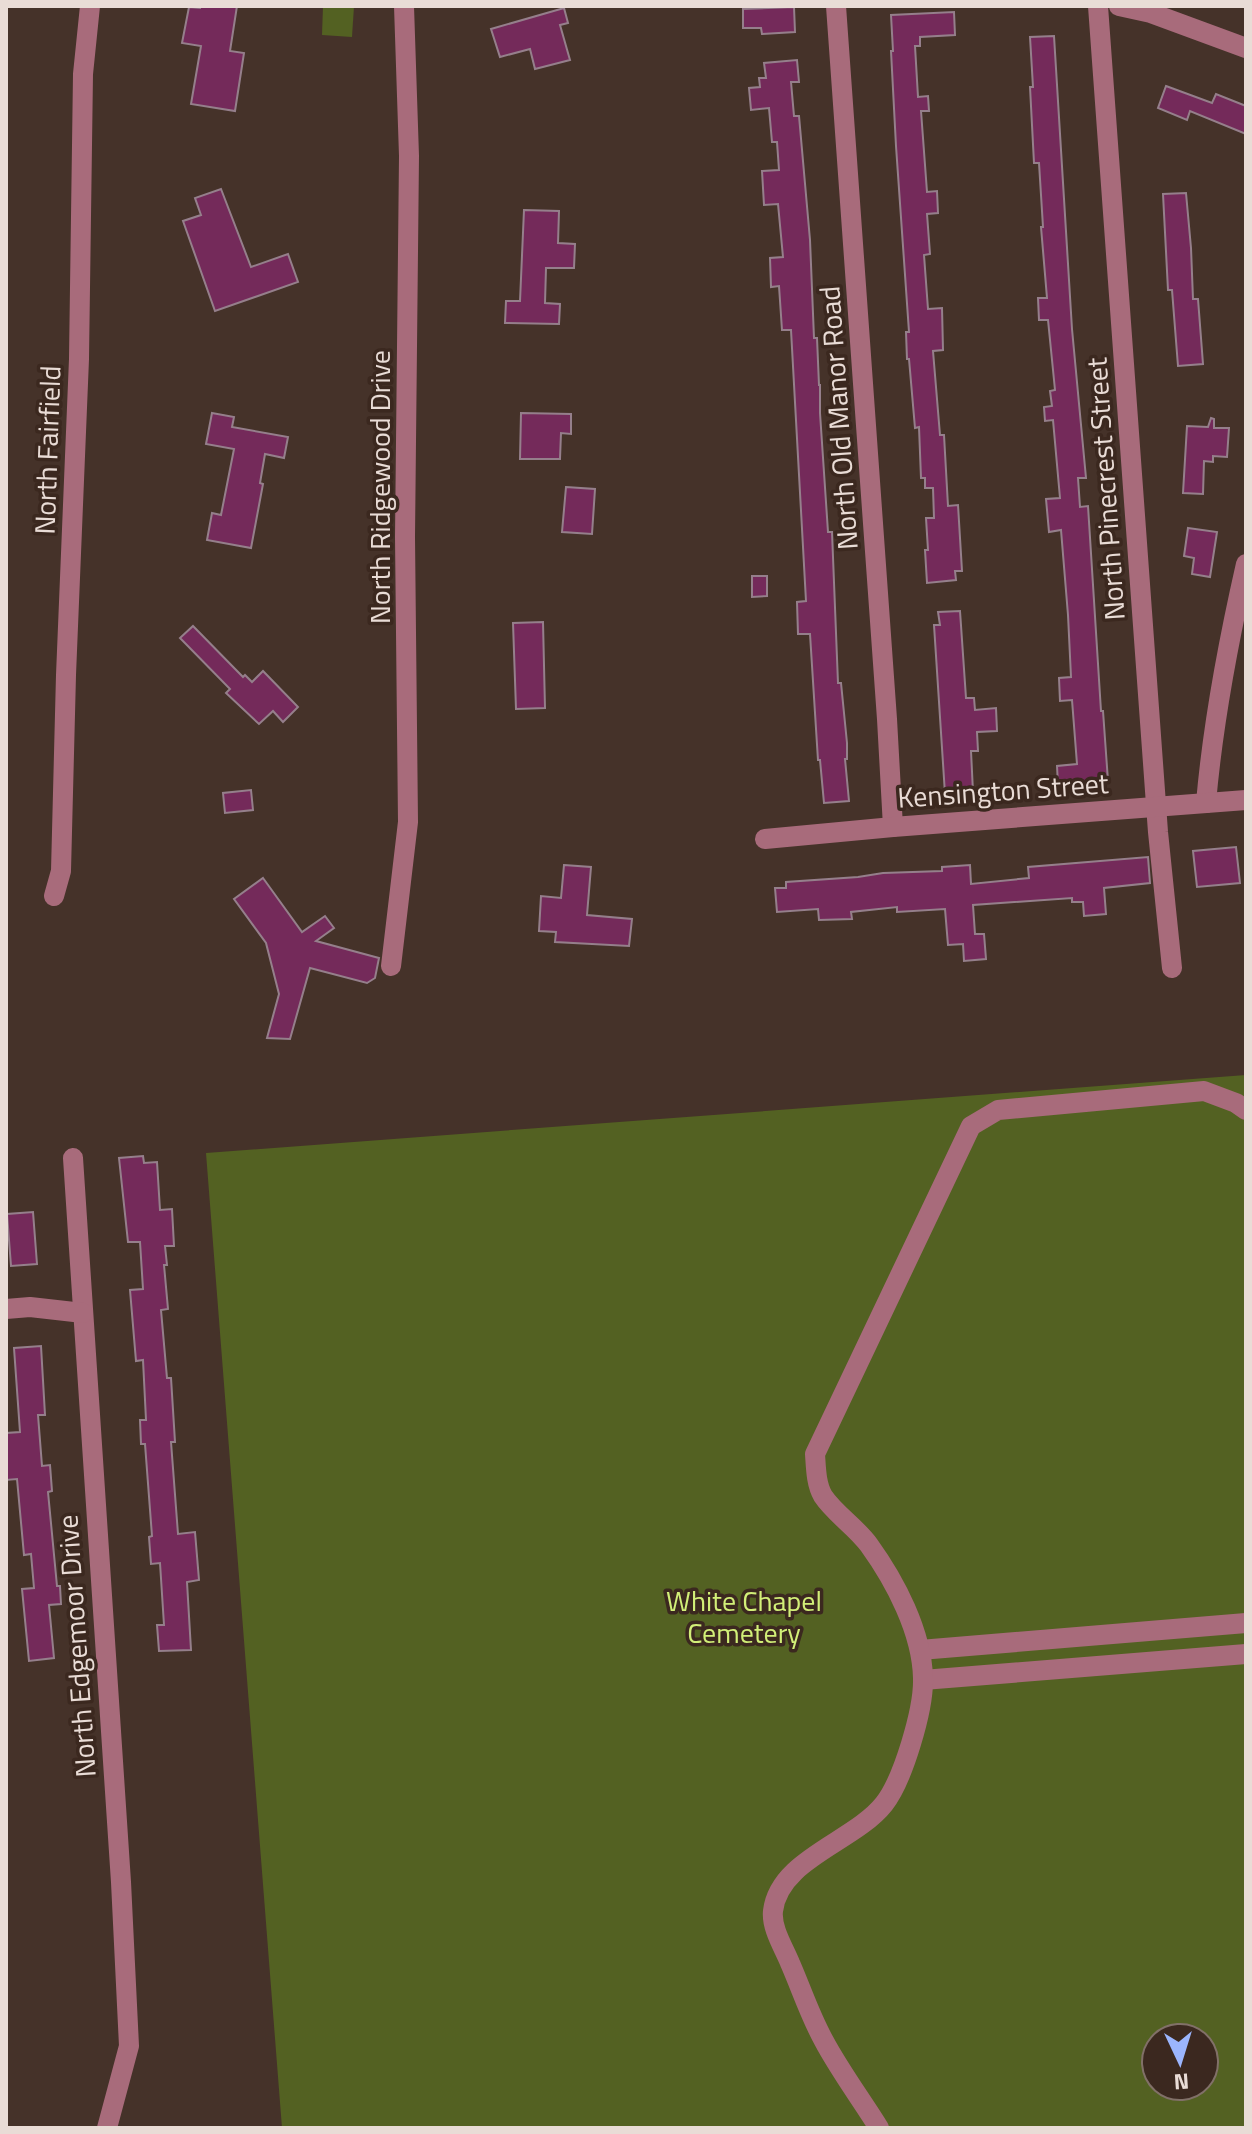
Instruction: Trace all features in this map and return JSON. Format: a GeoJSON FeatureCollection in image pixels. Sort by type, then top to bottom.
{"type":"FeatureCollection","features":[{"type":"Feature","properties":{"kind":"street","name":"North Fairfield"},"geometry":{"type":"LineString","coordinates":[[54,896],[61,871],[79,359],[83,74],[90,6]]}},
{"type":"Feature","properties":{"kind":"street","name":"North Ridgewood Drive"},"geometry":{"type":"LineString","coordinates":[[391,966],[408,822],[405,527],[409,156],[404,6]]}},
{"type":"Feature","properties":{"kind":"street","name":"North Old Manor Road"},"geometry":{"type":"LineString","coordinates":[[836,6],[893,827]]}},
{"type":"Feature","properties":{"kind":"street","name":"North Pinecrest Street"},"geometry":{"type":"LineString","coordinates":[[1098,6],[1156,806],[1172,968]]}},
{"type":"Feature","properties":{"kind":"street"},"geometry":{"type":"LineString","coordinates":[[1119,6],[1151,13],[1246,48]]}},
{"type":"Feature","properties":{"kind":"street"},"geometry":{"type":"LineString","coordinates":[[1206,803],[1225,659],[1246,564]]}},
{"type":"Feature","properties":{"kind":"street","name":"Kensington Street"},"geometry":{"type":"LineString","coordinates":[[765,839],[1246,800]]}},
{"type":"Feature","properties":{"kind":"street"},"geometry":{"type":"LineString","coordinates":[[879,2128],[823,2040],[772,1914],[777,1894],[789,1875],[855,1829],[883,1805],[902,1772],[916,1724],[923,1680],[920,1650],[900,1595],[868,1543],[822,1495],[815,1454],[971,1126],[998,1110],[1204,1091],[1246,1110]]}},
{"type":"Feature","properties":{"kind":"street","name":"North Edgemoor Drive"},"geometry":{"type":"LineString","coordinates":[[73,1158],[129,2046],[107,2128]]}},
{"type":"Feature","properties":{"kind":"street"},"geometry":{"type":"LineString","coordinates":[[6,1309],[30,1307],[83,1313]]}},
{"type":"Feature","properties":{"kind":"street"},"geometry":{"type":"LineString","coordinates":[[920,1650],[1246,1623]]}},
{"type":"Feature","properties":{"kind":"street"},"geometry":{"type":"LineString","coordinates":[[923,1680],[1246,1654]]}},
{"type":"Feature","properties":{"kind":"green space"},"geometry":{"type":"Polygon","coordinates":[[[323,6],[354,6],[352,37],[322,35],[323,6]]]}},
{"type":"Feature","properties":{"kind":"green space","name":"White Chapel Cemetery"},"geometry":{"type":"Polygon","coordinates":[[[1246,1075],[1246,2128],[282,2128],[206,1153],[1246,1075]]]}},
{"type":"Feature","properties":{"kind":"building"},"geometry":{"type":"Polygon","coordinates":[[[237,6],[230,51],[244,53],[235,111],[191,104],[201,46],[182,43],[189,7],[237,6]]]}},
{"type":"Feature","properties":{"kind":"building"},"geometry":{"type":"Polygon","coordinates":[[[794,7],[795,32],[762,34],[761,28],[743,28],[743,9],[794,7]]]}},
{"type":"Feature","properties":{"kind":"building"},"geometry":{"type":"Polygon","coordinates":[[[564,8],[568,23],[560,25],[570,60],[535,69],[530,49],[500,57],[491,29],[564,8]]]}},
{"type":"Feature","properties":{"kind":"building"},"geometry":{"type":"Polygon","coordinates":[[[954,12],[955,35],[920,37],[920,46],[915,46],[918,97],[928,96],[929,111],[921,111],[927,192],[937,191],[938,213],[927,214],[930,254],[924,255],[928,309],[942,308],[943,350],[933,351],[940,435],[944,435],[948,506],[958,505],[962,571],[955,571],[956,580],[927,583],[926,518],[934,518],[933,488],[925,488],[925,478],[921,478],[919,427],[915,428],[907,359],[906,332],[909,332],[896,146],[891,15],[954,12]]]}},
{"type":"Feature","properties":{"kind":"building"},"geometry":{"type":"Polygon","coordinates":[[[1054,36],[1072,329],[1086,478],[1078,478],[1080,507],[1088,506],[1108,781],[1058,785],[1057,766],[1077,764],[1072,700],[1060,701],[1059,678],[1071,677],[1068,615],[1061,530],[1049,532],[1046,499],[1060,498],[1053,420],[1045,421],[1044,407],[1052,406],[1050,391],[1055,390],[1048,320],[1039,320],[1038,298],[1047,298],[1039,163],[1034,163],[1030,87],[1033,87],[1030,37],[1054,36]]]}},
{"type":"Feature","properties":{"kind":"building"},"geometry":{"type":"Polygon","coordinates":[[[797,60],[799,82],[791,82],[794,116],[799,116],[810,240],[828,532],[832,532],[838,683],[841,683],[847,743],[845,759],[849,801],[824,803],[818,760],[810,634],[798,634],[797,602],[806,601],[791,330],[782,330],[779,286],[771,287],[770,258],[783,257],[778,204],[764,205],[762,171],[779,170],[777,142],[772,142],[769,108],[751,110],[749,88],[760,87],[759,78],[766,78],[764,63],[797,60]]]}},
{"type":"Feature","properties":{"kind":"building"},"geometry":{"type":"Polygon","coordinates":[[[1166,86],[1212,103],[1216,94],[1246,106],[1246,134],[1190,111],[1187,120],[1158,108],[1166,86]]]}},
{"type":"Feature","properties":{"kind":"building"},"geometry":{"type":"Polygon","coordinates":[[[221,189],[251,267],[288,254],[298,282],[215,311],[183,221],[201,215],[195,198],[221,189]]]}},
{"type":"Feature","properties":{"kind":"building"},"geometry":{"type":"Polygon","coordinates":[[[1186,193],[1193,299],[1198,299],[1203,364],[1178,366],[1172,290],[1168,290],[1163,194],[1186,193]]]}},
{"type":"Feature","properties":{"kind":"building"},"geometry":{"type":"Polygon","coordinates":[[[524,210],[559,211],[558,243],[575,244],[574,268],[546,268],[545,303],[560,304],[559,324],[505,323],[506,301],[520,301],[524,210]]]}},
{"type":"Feature","properties":{"kind":"building"},"geometry":{"type":"Polygon","coordinates":[[[212,413],[234,417],[232,427],[288,437],[284,458],[265,454],[260,483],[263,484],[251,548],[207,540],[212,513],[221,515],[234,449],[206,444],[212,413]]]}},
{"type":"Feature","properties":{"kind":"building"},"geometry":{"type":"Polygon","coordinates":[[[521,413],[571,414],[571,434],[561,433],[560,459],[520,459],[521,413]]]}},
{"type":"Feature","properties":{"kind":"building"},"geometry":{"type":"Polygon","coordinates":[[[1211,418],[1214,419],[1214,428],[1229,428],[1227,457],[1213,456],[1213,462],[1204,461],[1203,494],[1183,493],[1187,426],[1208,427],[1211,418]]]}},
{"type":"Feature","properties":{"kind":"building"},"geometry":{"type":"Polygon","coordinates":[[[566,487],[595,489],[592,534],[562,532],[566,487]]]}},
{"type":"Feature","properties":{"kind":"building"},"geometry":{"type":"Polygon","coordinates":[[[1188,528],[1217,532],[1210,577],[1192,574],[1194,558],[1184,556],[1188,528]]]}},
{"type":"Feature","properties":{"kind":"building"},"geometry":{"type":"Polygon","coordinates":[[[752,576],[767,576],[767,596],[752,597],[752,576]]]}},
{"type":"Feature","properties":{"kind":"building"},"geometry":{"type":"Polygon","coordinates":[[[960,611],[966,698],[974,698],[975,710],[996,708],[997,731],[977,732],[978,751],[971,751],[973,792],[945,794],[934,625],[940,625],[938,612],[960,611]]]}},
{"type":"Feature","properties":{"kind":"building"},"geometry":{"type":"Polygon","coordinates":[[[543,622],[545,708],[516,709],[513,623],[543,622]]]}},
{"type":"Feature","properties":{"kind":"building"},"geometry":{"type":"Polygon","coordinates":[[[193,626],[243,677],[245,675],[252,682],[263,671],[298,707],[283,722],[273,711],[259,724],[226,693],[230,689],[180,638],[193,626]]]}},
{"type":"Feature","properties":{"kind":"building"},"geometry":{"type":"Polygon","coordinates":[[[251,790],[253,810],[225,813],[223,793],[251,790]]]}},
{"type":"Feature","properties":{"kind":"building"},"geometry":{"type":"Polygon","coordinates":[[[1236,847],[1240,883],[1197,887],[1193,851],[1236,847]]]}},
{"type":"Feature","properties":{"kind":"building"},"geometry":{"type":"Polygon","coordinates":[[[1148,857],[1150,883],[1104,888],[1106,914],[1084,916],[1083,902],[1072,902],[1072,898],[973,905],[975,934],[984,934],[986,959],[964,961],[963,944],[948,945],[945,909],[897,912],[897,907],[851,912],[852,919],[819,920],[818,909],[777,912],[775,888],[786,888],[786,882],[942,871],[942,867],[970,865],[971,884],[1029,878],[1028,867],[1148,857]]]}},
{"type":"Feature","properties":{"kind":"building"},"geometry":{"type":"Polygon","coordinates":[[[564,865],[591,867],[587,915],[632,919],[629,946],[555,942],[556,932],[539,931],[541,896],[561,898],[564,865]]]}},
{"type":"Feature","properties":{"kind":"building"},"geometry":{"type":"Polygon","coordinates":[[[263,878],[302,932],[325,916],[334,928],[316,941],[379,958],[375,978],[367,983],[310,968],[290,1039],[267,1038],[279,994],[266,943],[234,899],[263,878]]]}},
{"type":"Feature","properties":{"kind":"building"},"geometry":{"type":"Polygon","coordinates":[[[143,1156],[144,1163],[157,1162],[160,1210],[172,1209],[174,1246],[165,1246],[167,1265],[164,1265],[168,1309],[161,1310],[167,1378],[171,1378],[175,1442],[171,1442],[178,1534],[195,1532],[199,1580],[187,1582],[191,1650],[159,1651],[157,1625],[164,1625],[160,1563],[151,1564],[145,1444],[141,1444],[140,1420],[146,1420],[143,1360],[136,1361],[130,1290],[143,1289],[140,1242],[128,1242],[119,1158],[143,1156]]]}},
{"type":"Feature","properties":{"kind":"building"},"geometry":{"type":"Polygon","coordinates":[[[33,1212],[37,1264],[11,1266],[7,1214],[33,1212]]]}},
{"type":"Feature","properties":{"kind":"building"},"geometry":{"type":"Polygon","coordinates":[[[41,1346],[45,1415],[38,1415],[42,1466],[50,1465],[52,1491],[48,1492],[61,1604],[49,1605],[54,1658],[29,1661],[22,1589],[34,1588],[31,1554],[24,1555],[17,1479],[6,1480],[6,1433],[20,1432],[14,1348],[41,1346]]]}}]}
